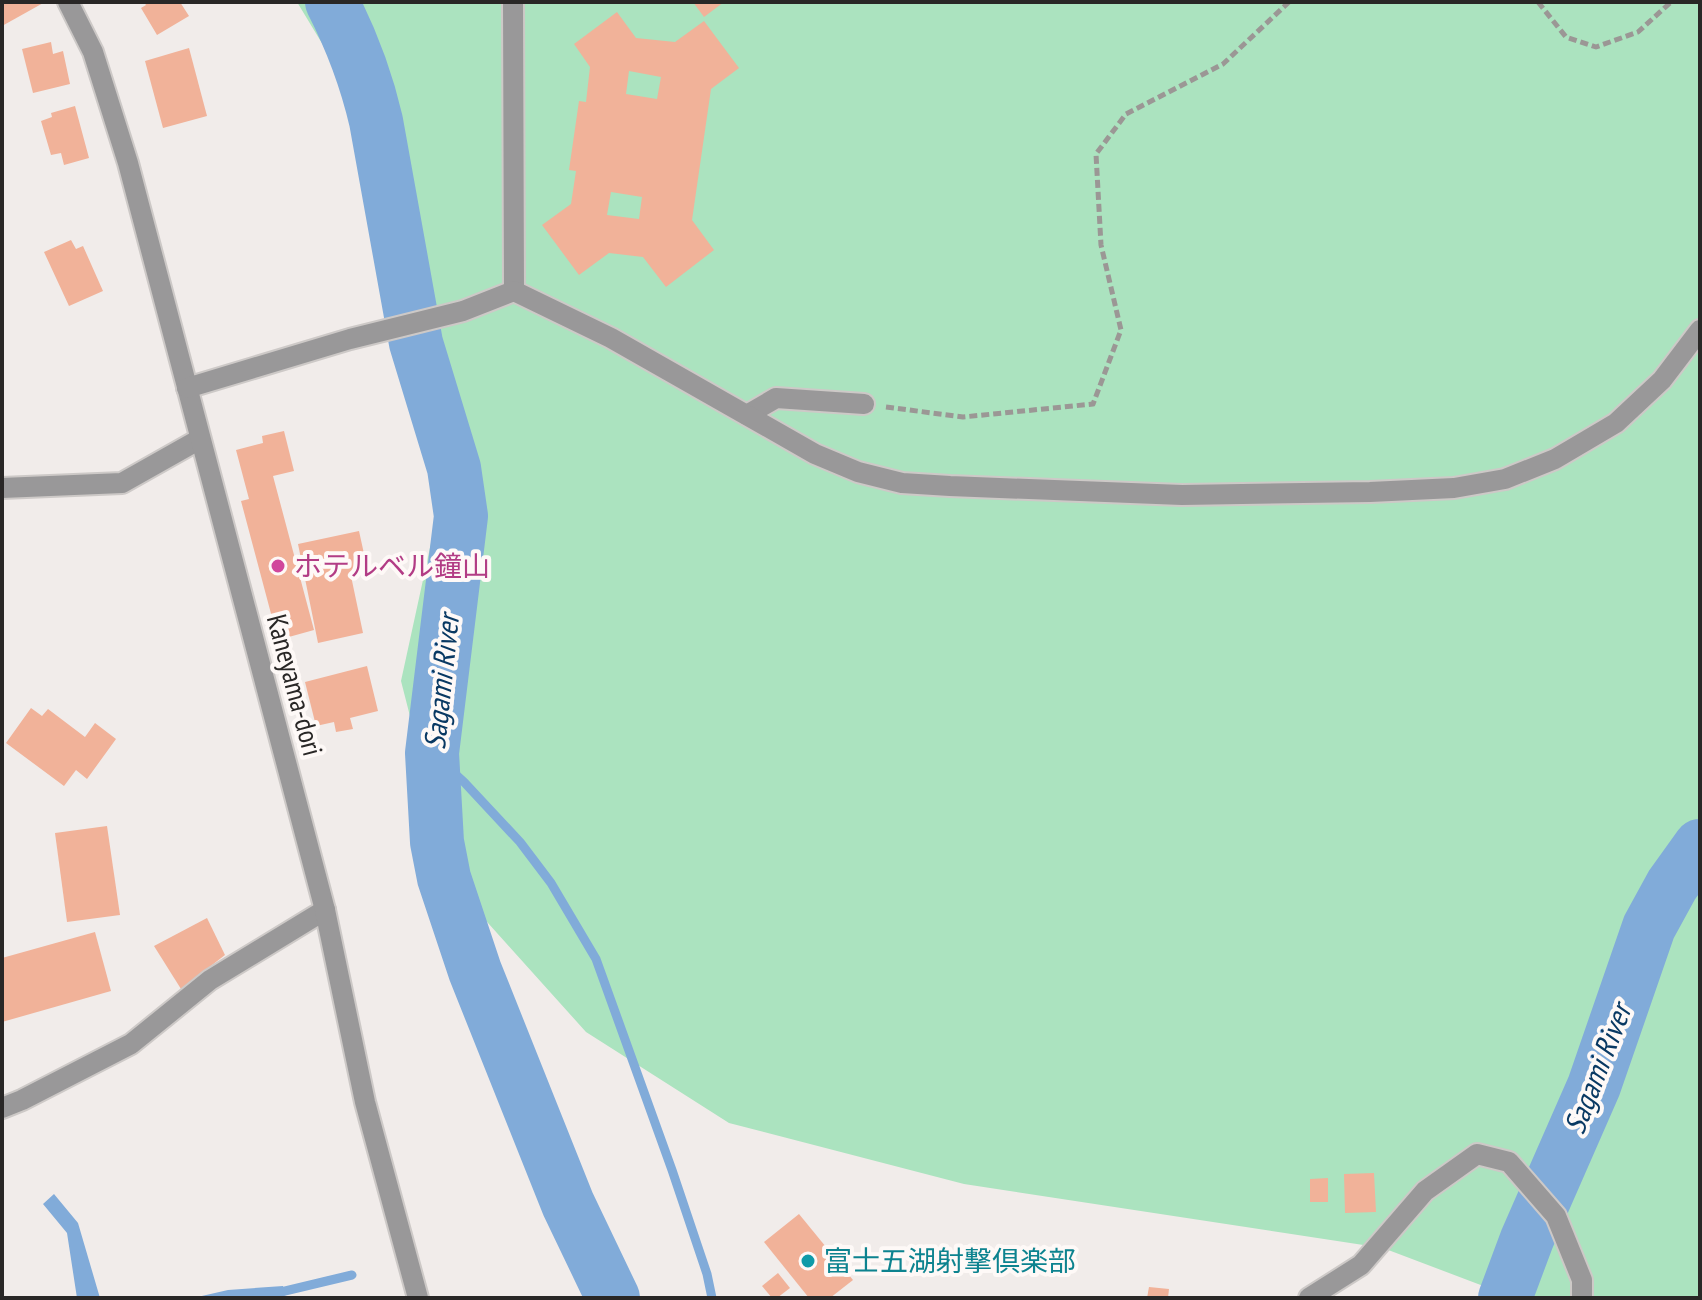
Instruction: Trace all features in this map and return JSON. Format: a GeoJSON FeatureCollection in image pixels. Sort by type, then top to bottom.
{"type":"FeatureCollection","features":[{"type":"Feature","properties":{"kind":"street","name":"Kaneyama-dori"},"geometry":{"type":"LineString","coordinates":[[68,2],[93,52],[128,163],[325,910],[365,1102],[418,1298]]}},
{"type":"Feature","properties":{"kind":"street"},"geometry":{"type":"LineString","coordinates":[[513,2],[514,291]]}},
{"type":"Feature","properties":{"kind":"street"},"geometry":{"type":"LineString","coordinates":[[187,388],[350,339],[463,311],[514,291],[611,338],[829,460],[858,472],[902,483],[1182,495],[1370,492],[1454,488],[1505,479],[1555,459],[1616,423],[1662,380],[1700,330]]}},
{"type":"Feature","properties":{"kind":"street"},"geometry":{"type":"LineString","coordinates":[[747,415],[776,398],[864,404]]}},
{"type":"Feature","properties":{"kind":"street"},"geometry":{"type":"LineString","coordinates":[[2,488],[122,483],[200,439]]}},
{"type":"Feature","properties":{"kind":"street"},"geometry":{"type":"LineString","coordinates":[[2,1108],[131,1044],[210,980],[325,910]]}},
{"type":"Feature","properties":{"kind":"street"},"geometry":{"type":"LineString","coordinates":[[1309,1298],[1361,1265],[1425,1191],[1477,1154],[1509,1162],[1556,1216],[1582,1280],[1582,1298]]}},
{"type":"Feature","properties":{"kind":"path"},"geometry":{"type":"LineString","coordinates":[[864,404],[963,417],[1093,404],[1121,330],[1101,245],[1096,154],[1126,114],[1223,64],[1289,2]]}},
{"type":"Feature","properties":{"kind":"path"},"geometry":{"type":"LineString","coordinates":[[1538,2],[1566,37],[1596,47],[1638,32],[1671,2]]}},
{"type":"Feature","properties":{"kind":"green space"},"geometry":{"type":"Polygon","coordinates":[[[297,2],[1700,2],[1700,1298],[1515,1298],[1383,1248],[964,1184],[729,1123],[586,1032],[453,884],[401,681],[453,442],[389,154],[297,2]]]}},
{"type":"Feature","properties":{"kind":"water"},"geometry":{"type":"Polygon","coordinates":[[[54,1194],[78,1223],[100,1298],[77,1298],[67,1233],[43,1204],[54,1194]]]}},
{"type":"Feature","properties":{"kind":"water"},"geometry":{"type":"Polygon","coordinates":[[[283,1286],[286,1295],[278,1298],[193,1298],[228,1290],[283,1286]]]}},
{"type":"Feature","properties":{"kind":"building"},"geometry":{"type":"Polygon","coordinates":[[[2,2],[45,2],[2,26],[2,2]]]}},
{"type":"Feature","properties":{"kind":"building"},"geometry":{"type":"Polygon","coordinates":[[[144,2],[180,2],[189,16],[157,35],[141,8],[146,5],[144,2]]]}},
{"type":"Feature","properties":{"kind":"building"},"geometry":{"type":"Polygon","coordinates":[[[693,2],[724,2],[704,17],[693,2]]]}},
{"type":"Feature","properties":{"kind":"building"},"geometry":{"type":"Polygon","coordinates":[[[617,12],[636,38],[675,42],[704,21],[739,68],[711,89],[692,220],[714,250],[666,287],[643,257],[609,253],[579,275],[542,225],[571,204],[576,171],[569,170],[579,101],[586,102],[590,67],[574,44],[617,12]],[[629,71],[626,94],[657,99],[661,77],[629,71]],[[611,192],[607,215],[639,219],[642,197],[611,192]]]}},
{"type":"Feature","properties":{"kind":"building"},"geometry":{"type":"Polygon","coordinates":[[[51,42],[53,54],[63,51],[70,84],[33,93],[22,49],[51,42]]]}},
{"type":"Feature","properties":{"kind":"building"},"geometry":{"type":"Polygon","coordinates":[[[189,48],[207,116],[163,128],[145,61],[189,48]]]}},
{"type":"Feature","properties":{"kind":"building"},"geometry":{"type":"Polygon","coordinates":[[[75,106],[89,158],[64,165],[61,153],[51,155],[41,121],[52,117],[51,113],[75,106]]]}},
{"type":"Feature","properties":{"kind":"building"},"geometry":{"type":"Polygon","coordinates":[[[71,240],[76,249],[83,246],[103,291],[69,306],[44,252],[71,240]]]}},
{"type":"Feature","properties":{"kind":"building","name":"ホテルベル鐘山"},"geometry":{"type":"Polygon","coordinates":[[[284,431],[294,471],[273,476],[314,630],[278,640],[241,501],[249,499],[236,450],[263,443],[262,436],[284,431]]]}},
{"type":"Feature","properties":{"kind":"building"},"geometry":{"type":"Polygon","coordinates":[[[359,531],[368,572],[351,576],[363,633],[318,643],[298,544],[359,531]]]}},
{"type":"Feature","properties":{"kind":"building"},"geometry":{"type":"Polygon","coordinates":[[[367,666],[378,711],[350,718],[353,729],[336,732],[334,722],[316,726],[305,682],[367,666]]]}},
{"type":"Feature","properties":{"kind":"building"},"geometry":{"type":"Polygon","coordinates":[[[31,708],[42,716],[48,709],[85,737],[95,723],[116,739],[87,779],[76,770],[64,786],[6,743],[31,708]]]}},
{"type":"Feature","properties":{"kind":"building"},"geometry":{"type":"Polygon","coordinates":[[[107,826],[120,915],[67,922],[55,833],[107,826]]]}},
{"type":"Feature","properties":{"kind":"building"},"geometry":{"type":"Polygon","coordinates":[[[207,918],[225,955],[181,989],[154,946],[207,918]]]}},
{"type":"Feature","properties":{"kind":"building"},"geometry":{"type":"Polygon","coordinates":[[[95,932],[111,991],[2,1022],[2,958],[95,932]]]}},
{"type":"Feature","properties":{"kind":"building"},"geometry":{"type":"Polygon","coordinates":[[[1374,1173],[1376,1212],[1345,1213],[1344,1174],[1374,1173]]]}},
{"type":"Feature","properties":{"kind":"building"},"geometry":{"type":"Polygon","coordinates":[[[1328,1178],[1328,1202],[1310,1202],[1310,1179],[1328,1178]]]}},
{"type":"Feature","properties":{"kind":"building","name":"富士五湖射撃倶楽部"},"geometry":{"type":"Polygon","coordinates":[[[799,1214],[853,1280],[830,1298],[809,1298],[764,1242],[799,1214]]]}},
{"type":"Feature","properties":{"kind":"building"},"geometry":{"type":"Polygon","coordinates":[[[778,1273],[790,1288],[777,1298],[772,1298],[762,1286],[778,1273]]]}},
{"type":"Feature","properties":{"kind":"building"},"geometry":{"type":"Polygon","coordinates":[[[1149,1287],[1169,1289],[1168,1298],[1147,1298],[1149,1287]]]}},
{"type":"Feature","properties":{"kind":"waterway","name":"Sagami River"},"geometry":{"type":"LineString","coordinates":[[332,2],[358,60],[372,105],[416,343],[454,468],[461,516],[432,753],[437,842],[444,878],[475,971],[568,1204],[613,1298]]}},
{"type":"Feature","properties":{"kind":"waterway"},"geometry":{"type":"LineString","coordinates":[[432,753],[520,842],[551,883],[596,959],[672,1170],[712,1298]]}},
{"type":"Feature","properties":{"kind":"waterway","name":"Sagami River"},"geometry":{"type":"LineString","coordinates":[[1505,1298],[1527,1239],[1594,1086],[1649,927],[1672,885],[1700,846]]}},
{"type":"Feature","properties":{"kind":"waterway"},"geometry":{"type":"LineString","coordinates":[[256,1298],[352,1275]]}},
{"type":"Feature","properties":{"kind":"place","name":"ホテルベル鐘山"},"geometry":{"type":"Point","coordinates":[278,566]}},
{"type":"Feature","properties":{"kind":"place","name":"富士五湖射撃倶楽部"},"geometry":{"type":"Point","coordinates":[808,1261]}}]}
